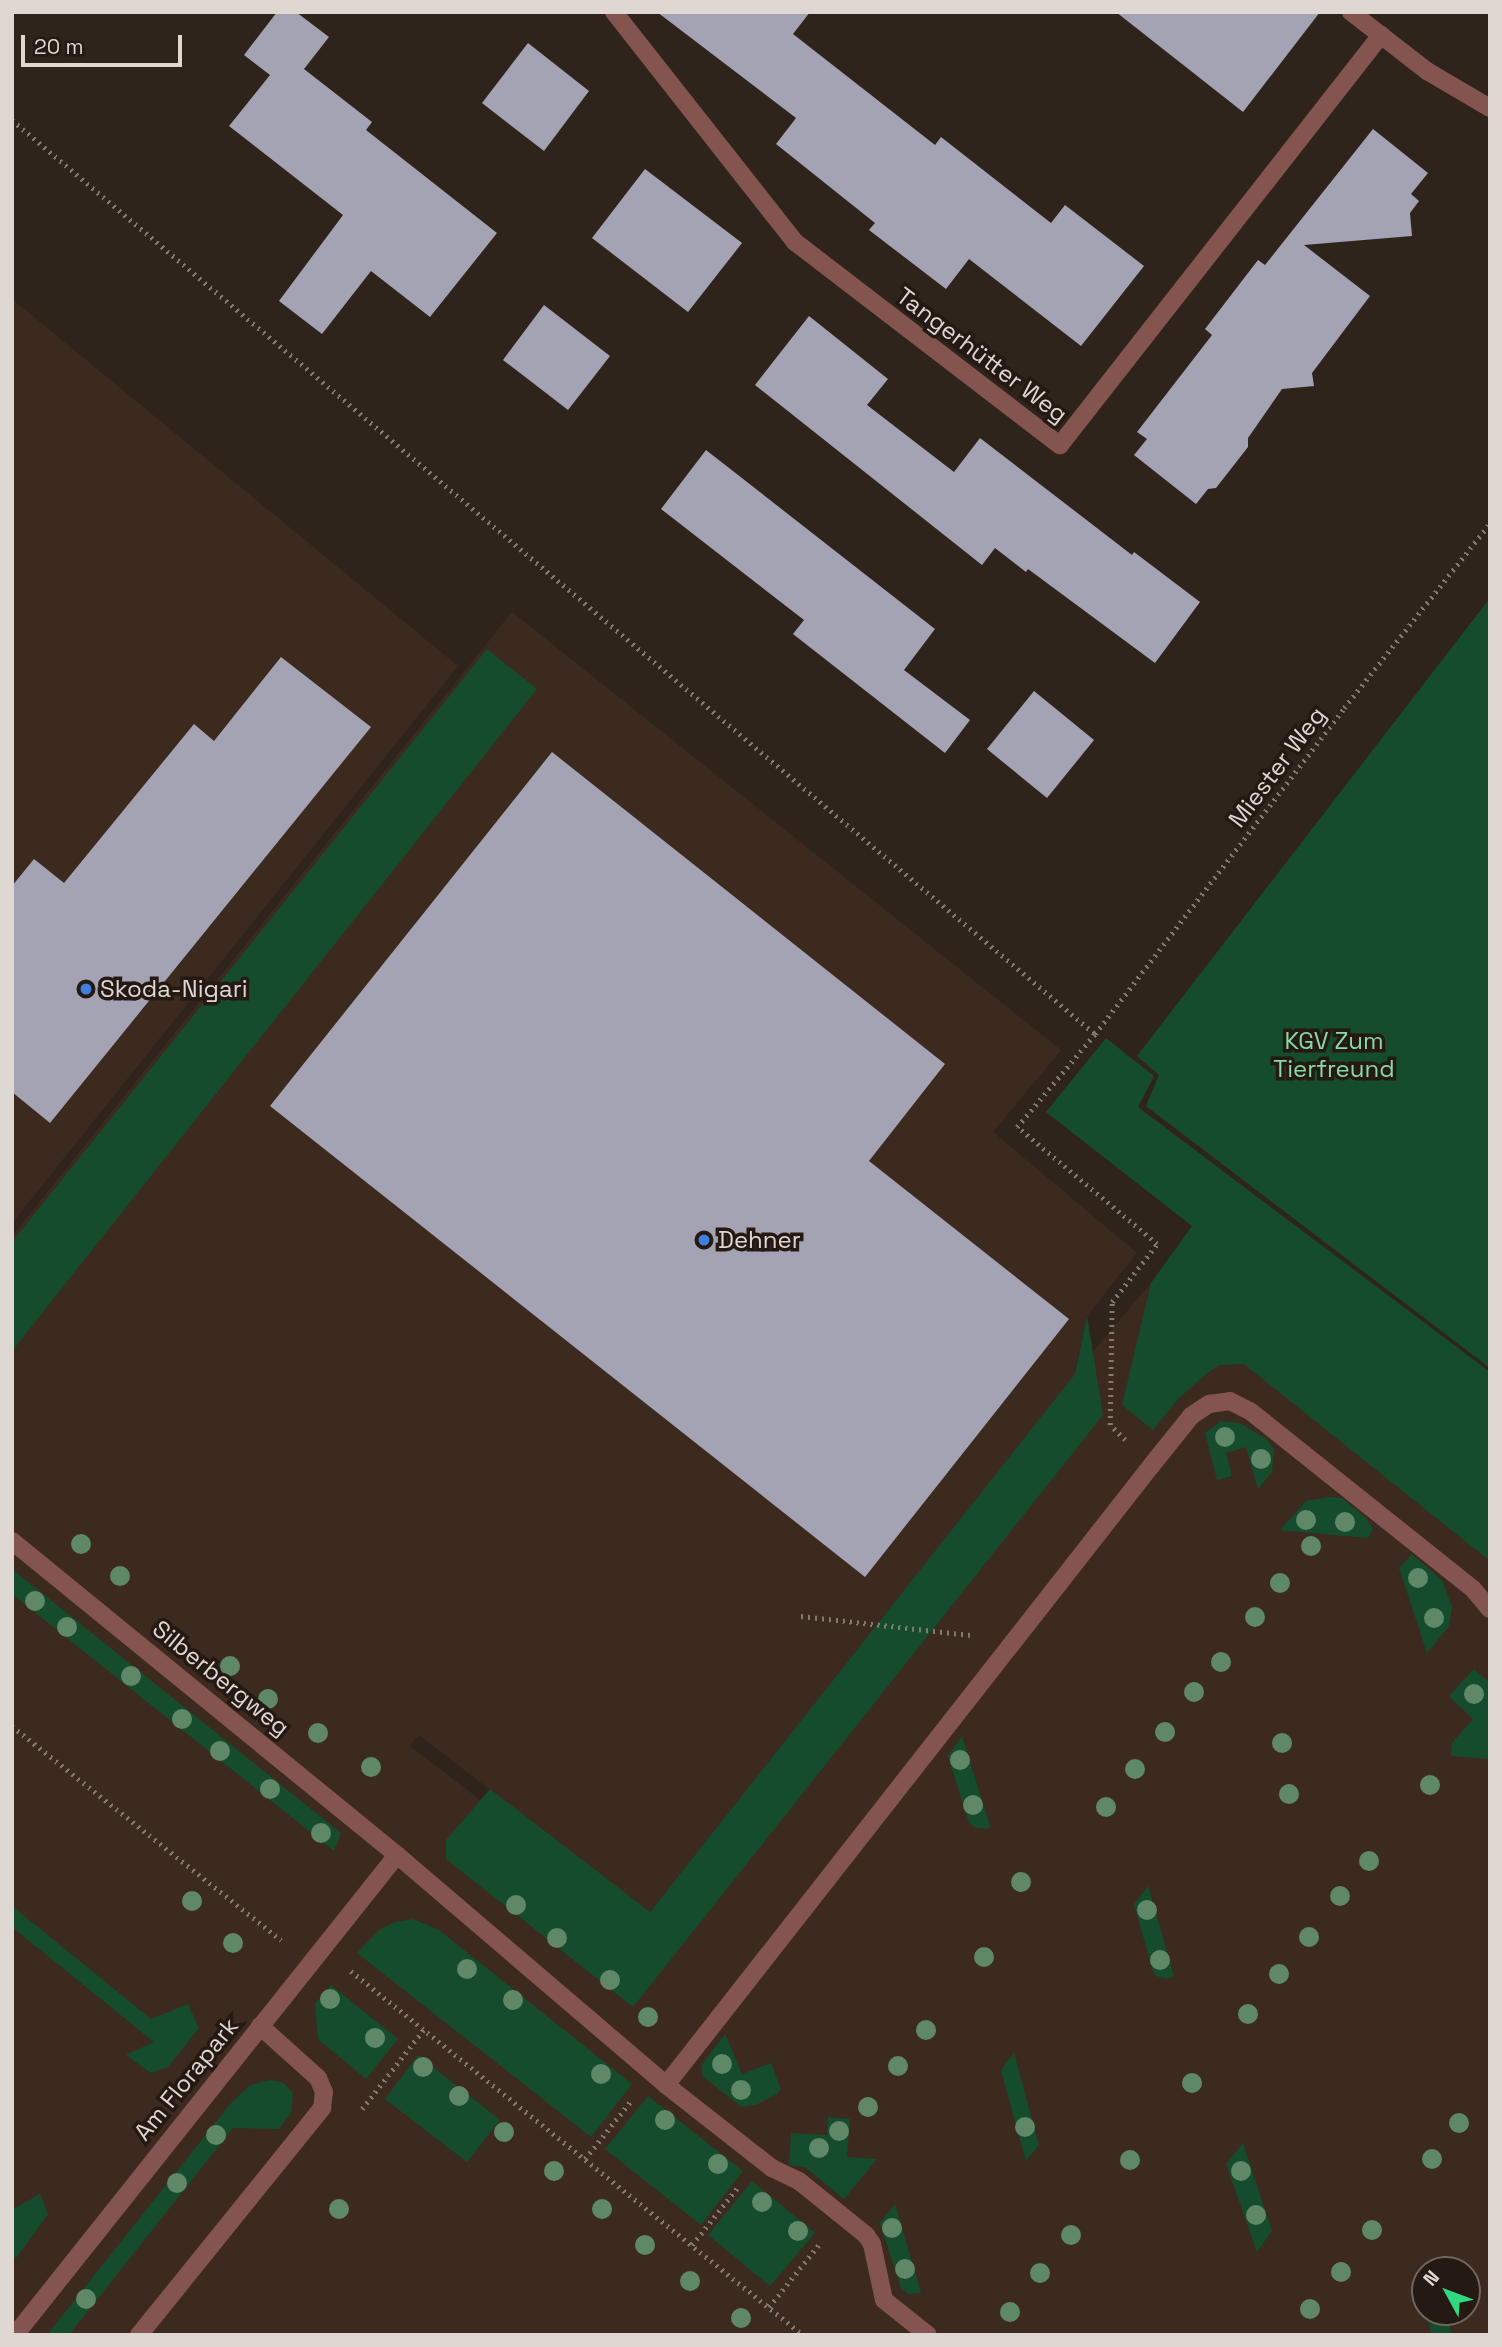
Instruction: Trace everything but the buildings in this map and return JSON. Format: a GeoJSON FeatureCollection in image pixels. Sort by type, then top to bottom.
{"type":"FeatureCollection","features":[{"type":"Feature","properties":{"kind":"street","name":"Tangerhütter Weg"},"geometry":{"type":"LineString","coordinates":[[614,12],[795,242],[1060,445],[1381,36]]}},
{"type":"Feature","properties":{"kind":"street"},"geometry":{"type":"LineString","coordinates":[[1351,12],[1446,83],[1490,107]]}},
{"type":"Feature","properties":{"kind":"street"},"geometry":{"type":"LineString","coordinates":[[666,2085],[1151,1466],[1191,1416],[1209,1404],[1223,1401],[1250,1411],[1473,1589],[1490,1609]]}},
{"type":"Feature","properties":{"kind":"street","name":"Silberbergweg"},"geometry":{"type":"LineString","coordinates":[[12,1541],[397,1854],[666,2085],[761,2160],[799,2180],[856,2227],[871,2241],[884,2300],[928,2335]]}},
{"type":"Feature","properties":{"kind":"street","name":"Am Florapark"},"geometry":{"type":"LineString","coordinates":[[15,2335],[397,1854]]}},
{"type":"Feature","properties":{"kind":"street"},"geometry":{"type":"LineString","coordinates":[[139,2335],[322,2108],[324,2092],[318,2078],[260,2026]]}},
{"type":"Feature","properties":{"kind":"path"},"geometry":{"type":"LineString","coordinates":[[12,120],[1095,1034]]}},
{"type":"Feature","properties":{"kind":"path","name":"Miester Weg"},"geometry":{"type":"LineString","coordinates":[[1151,1466],[1110,1425],[1112,1302],[1157,1244],[1017,1127],[1095,1034],[1344,708],[1490,523]]}},
{"type":"Feature","properties":{"kind":"path"},"geometry":{"type":"LineString","coordinates":[[801,1616],[1017,1640]]}},
{"type":"Feature","properties":{"kind":"path"},"geometry":{"type":"LineString","coordinates":[[12,1726],[279,1940],[289,1941]]}},
{"type":"Feature","properties":{"kind":"path"},"geometry":{"type":"LineString","coordinates":[[344,1965],[803,2335]]}},
{"type":"Feature","properties":{"kind":"path"},"geometry":{"type":"LineString","coordinates":[[585,2159],[641,2089],[666,2085]]}},
{"type":"Feature","properties":{"kind":"path"},"geometry":{"type":"LineString","coordinates":[[692,2245],[761,2160]]}},
{"type":"Feature","properties":{"kind":"path"},"geometry":{"type":"LineString","coordinates":[[769,2307],[831,2229],[856,2227]]}},
{"type":"Feature","properties":{"kind":"shaded area"},"geometry":{"type":"Polygon","coordinates":[[[12,299],[458,666],[12,1223],[12,299]]]}},
{"type":"Feature","properties":{"kind":"shaded area"},"geometry":{"type":"Polygon","coordinates":[[[512,612],[1061,1050],[993,1132],[1137,1253],[1087,1316],[1075,1373],[1236,1182],[1490,1373],[1490,2335],[12,2335],[12,1236],[512,612]],[[994,1478],[649,1913],[419,1735],[410,1746],[645,1927],[994,1478]]]}},
{"type":"Feature","properties":{"kind":"green space","name":"KGV Zum Tierfreund"},"geometry":{"type":"Polygon","coordinates":[[[1490,598],[1490,1368],[1146,1106],[1159,1075],[1137,1056],[1490,598]]]}},
{"type":"Feature","properties":{"kind":"green space"},"geometry":{"type":"Polygon","coordinates":[[[487,649],[537,689],[12,1351],[12,1242],[487,649]]]}},
{"type":"Feature","properties":{"kind":"green space"},"geometry":{"type":"Polygon","coordinates":[[[1106,1038],[1154,1076],[1138,1107],[1490,1372],[1490,1561],[1244,1364],[1219,1365],[1206,1374],[1178,1399],[1153,1430],[1122,1405],[1151,1283],[1192,1226],[1046,1112],[1106,1038]]]}},
{"type":"Feature","properties":{"kind":"green space"},"geometry":{"type":"Polygon","coordinates":[[[1087,1316],[1103,1415],[633,2007],[446,1859],[446,1840],[490,1789],[650,1912],[1075,1374],[1087,1316]]]}},
{"type":"Feature","properties":{"kind":"green space"},"geometry":{"type":"Polygon","coordinates":[[[1221,1421],[1240,1423],[1266,1439],[1274,1449],[1272,1472],[1258,1489],[1246,1447],[1226,1453],[1232,1476],[1217,1480],[1205,1433],[1221,1421]]]}},
{"type":"Feature","properties":{"kind":"green space"},"geometry":{"type":"Polygon","coordinates":[[[1342,1498],[1365,1517],[1373,1529],[1368,1538],[1280,1530],[1306,1501],[1342,1498]]]}},
{"type":"Feature","properties":{"kind":"green space"},"geometry":{"type":"Polygon","coordinates":[[[1412,1554],[1442,1580],[1452,1607],[1449,1626],[1427,1653],[1399,1568],[1412,1554]]]}},
{"type":"Feature","properties":{"kind":"green space"},"geometry":{"type":"Polygon","coordinates":[[[12,1569],[341,1833],[334,1851],[12,1594],[12,1569]]]}},
{"type":"Feature","properties":{"kind":"green space"},"geometry":{"type":"Polygon","coordinates":[[[1474,1669],[1490,1683],[1490,1759],[1451,1756],[1452,1743],[1473,1719],[1449,1696],[1474,1669]]]}},
{"type":"Feature","properties":{"kind":"green space"},"geometry":{"type":"Polygon","coordinates":[[[962,1736],[990,1826],[988,1829],[976,1828],[969,1823],[948,1756],[962,1736]]]}},
{"type":"Feature","properties":{"kind":"green space"},"geometry":{"type":"Polygon","coordinates":[[[1148,1886],[1174,1976],[1166,1979],[1156,1976],[1152,1968],[1134,1904],[1148,1886]]]}},
{"type":"Feature","properties":{"kind":"green space"},"geometry":{"type":"Polygon","coordinates":[[[12,1906],[151,2019],[188,2004],[199,2028],[168,2067],[151,2073],[126,2055],[154,2042],[12,1927],[12,1906]]]}},
{"type":"Feature","properties":{"kind":"green space"},"geometry":{"type":"Polygon","coordinates":[[[413,1919],[439,1930],[632,2084],[591,2137],[357,1953],[379,1930],[395,1922],[413,1919]]]}},
{"type":"Feature","properties":{"kind":"green space"},"geometry":{"type":"Polygon","coordinates":[[[331,1985],[398,2039],[366,2079],[318,2039],[315,2004],[331,1985]]]}},
{"type":"Feature","properties":{"kind":"green space"},"geometry":{"type":"Polygon","coordinates":[[[725,2034],[742,2074],[771,2063],[781,2089],[777,2094],[756,2105],[742,2107],[703,2077],[701,2066],[725,2034]]]}},
{"type":"Feature","properties":{"kind":"green space"},"geometry":{"type":"Polygon","coordinates":[[[1014,2053],[1039,2145],[1026,2161],[1001,2070],[1014,2053]]]}},
{"type":"Feature","properties":{"kind":"green space"},"geometry":{"type":"Polygon","coordinates":[[[418,2055],[500,2120],[467,2162],[385,2099],[418,2055]]]}},
{"type":"Feature","properties":{"kind":"green space"},"geometry":{"type":"Polygon","coordinates":[[[270,2080],[284,2083],[293,2093],[291,2113],[279,2129],[233,2128],[69,2335],[47,2335],[231,2103],[250,2085],[270,2080]]]}},
{"type":"Feature","properties":{"kind":"green space"},"geometry":{"type":"Polygon","coordinates":[[[648,2096],[743,2171],[701,2225],[605,2149],[648,2096]]]}},
{"type":"Feature","properties":{"kind":"green space"},"geometry":{"type":"Polygon","coordinates":[[[828,2117],[850,2119],[847,2157],[877,2159],[844,2199],[805,2167],[789,2165],[791,2133],[827,2135],[828,2117]]]}},
{"type":"Feature","properties":{"kind":"green space"},"geometry":{"type":"Polygon","coordinates":[[[1243,2143],[1272,2231],[1257,2252],[1226,2164],[1243,2143]]]}},
{"type":"Feature","properties":{"kind":"green space"},"geometry":{"type":"Polygon","coordinates":[[[752,2181],[815,2233],[770,2286],[708,2235],[752,2181]]]}},
{"type":"Feature","properties":{"kind":"green space"},"geometry":{"type":"Polygon","coordinates":[[[40,2194],[48,2214],[17,2257],[12,2257],[12,2206],[15,2208],[40,2194]]]}},
{"type":"Feature","properties":{"kind":"green space"},"geometry":{"type":"Polygon","coordinates":[[[895,2204],[921,2293],[908,2294],[901,2288],[880,2223],[895,2204]]]}},
{"type":"Feature","properties":{"kind":"green space"},"geometry":{"type":"Polygon","coordinates":[[[1430,2326],[1450,2326],[1452,2335],[1432,2335],[1430,2326]]]}},
{"type":"Feature","properties":{"kind":"place","name":"Skoda-Nigari"},"geometry":{"type":"Point","coordinates":[86,989]}},
{"type":"Feature","properties":{"kind":"place","name":"Dehner"},"geometry":{"type":"Point","coordinates":[704,1240]}}]}
